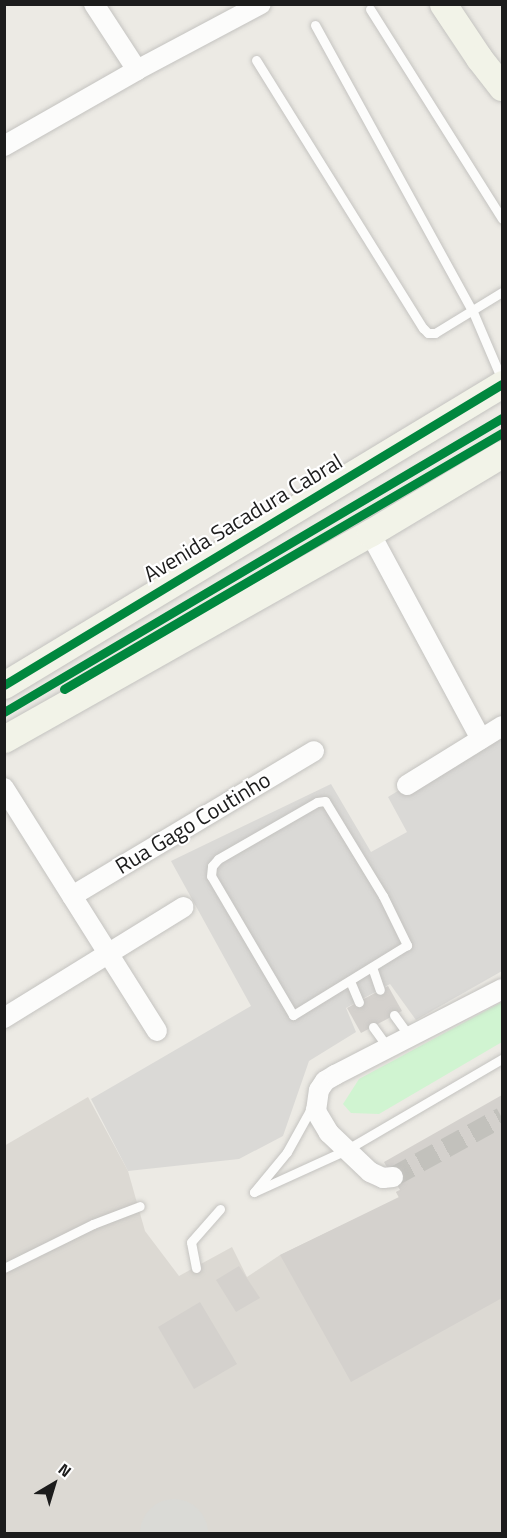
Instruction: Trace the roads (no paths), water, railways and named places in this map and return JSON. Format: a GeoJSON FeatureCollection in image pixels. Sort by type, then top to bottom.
{"type":"FeatureCollection","features":[{"type":"Feature","properties":{"kind":"street"},"geometry":{"type":"LineString","coordinates":[[94,4],[136,70]]}},
{"type":"Feature","properties":{"kind":"street"},"geometry":{"type":"LineString","coordinates":[[4,146],[136,70],[261,4]]}},
{"type":"Feature","properties":{"kind":"street"},"geometry":{"type":"LineString","coordinates":[[443,4],[479,58],[502,87]]}},
{"type":"Feature","properties":{"kind":"street","name":"Avenida Sacadura Cabral"},"geometry":{"type":"LineString","coordinates":[[4,685],[502,384]]}},
{"type":"Feature","properties":{"kind":"street"},"geometry":{"type":"LineString","coordinates":[[4,739],[370,533],[502,454]]}},
{"type":"Feature","properties":{"kind":"street"},"geometry":{"type":"LineString","coordinates":[[370,533],[481,739]]}},
{"type":"Feature","properties":{"kind":"street"},"geometry":{"type":"LineString","coordinates":[[407,785],[502,726]]}},
{"type":"Feature","properties":{"kind":"street","name":"Rua Gago Coutinho"},"geometry":{"type":"LineString","coordinates":[[72,896],[314,750]]}},
{"type":"Feature","properties":{"kind":"street"},"geometry":{"type":"LineString","coordinates":[[4,788],[157,1031]]}},
{"type":"Feature","properties":{"kind":"street"},"geometry":{"type":"LineString","coordinates":[[4,1018],[184,906]]}},
{"type":"Feature","properties":{"kind":"street"},"geometry":{"type":"LineString","coordinates":[[393,1177],[383,1178],[370,1172],[321,1123],[316,1099],[325,1082],[502,989]]}},
{"type":"Feature","properties":{"kind":"lane"},"geometry":{"type":"LineString","coordinates":[[370,9],[502,219]]}},
{"type":"Feature","properties":{"kind":"lane"},"geometry":{"type":"LineString","coordinates":[[315,25],[473,312],[502,380]]}},
{"type":"Feature","properties":{"kind":"lane"},"geometry":{"type":"LineString","coordinates":[[256,60],[428,333],[435,333],[473,312],[502,292]]}},
{"type":"Feature","properties":{"kind":"lane"},"geometry":{"type":"LineString","coordinates":[[325,801],[355,848],[407,945],[372,967],[293,1015],[211,876],[212,866],[218,858],[317,802],[325,801]]}},
{"type":"Feature","properties":{"kind":"lane"},"geometry":{"type":"LineString","coordinates":[[372,967],[380,990]]}},
{"type":"Feature","properties":{"kind":"lane"},"geometry":{"type":"LineString","coordinates":[[350,981],[359,1002]]}},
{"type":"Feature","properties":{"kind":"lane"},"geometry":{"type":"LineString","coordinates":[[394,1015],[410,1037]]}},
{"type":"Feature","properties":{"kind":"lane"},"geometry":{"type":"LineString","coordinates":[[373,1027],[388,1049]]}},
{"type":"Feature","properties":{"kind":"lane"},"geometry":{"type":"LineString","coordinates":[[316,1099],[287,1152],[254,1192],[346,1150],[502,1059]]}},
{"type":"Feature","properties":{"kind":"lane"},"geometry":{"type":"LineString","coordinates":[[4,1268],[93,1224],[140,1206]]}},
{"type":"Feature","properties":{"kind":"lane"},"geometry":{"type":"LineString","coordinates":[[196,1268],[191,1242],[220,1209]]}},
{"type":"Feature","properties":{"kind":"tunnel"},"geometry":{"type":"LineString","coordinates":[[393,1177],[502,1117]]}}]}
